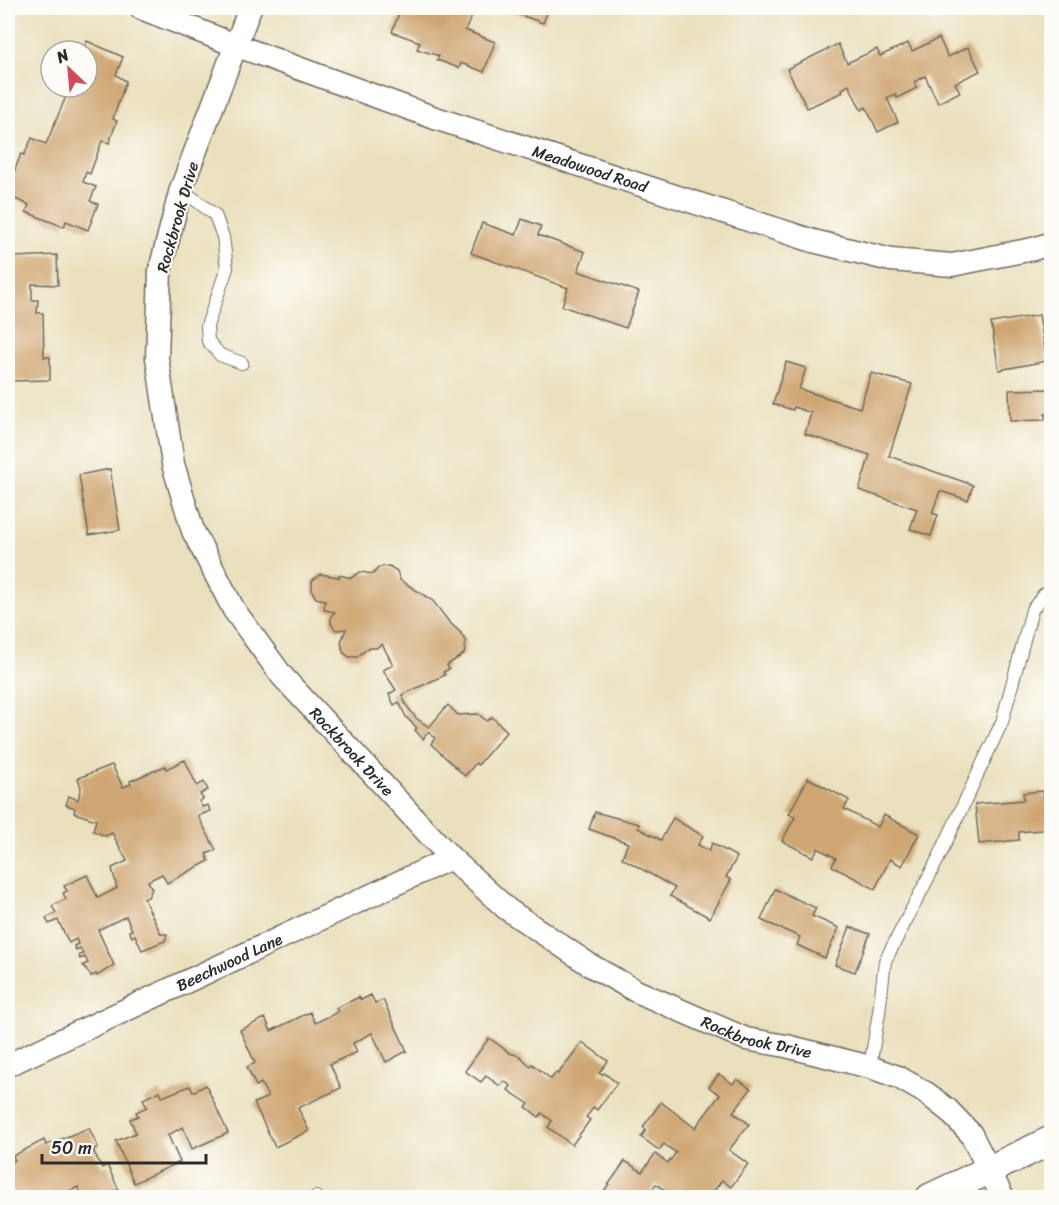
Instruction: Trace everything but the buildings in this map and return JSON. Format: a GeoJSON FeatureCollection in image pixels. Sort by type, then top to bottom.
{"type":"FeatureCollection","features":[{"type":"Feature","properties":{"kind":"street","name":"Meadowood Road"},"geometry":{"type":"LineString","coordinates":[[141,8],[435,118],[813,241],[891,260],[952,265],[1052,243]]}},
{"type":"Feature","properties":{"kind":"street","name":"Rockbrook Drive"},"geometry":{"type":"LineString","coordinates":[[250,8],[182,189],[160,270],[158,358],[173,464],[193,531],[234,610],[282,676],[452,858],[507,909],[590,965],[636,991],[746,1039],[870,1066],[898,1077],[926,1093],[948,1110],[971,1134],[1003,1197]]}},
{"type":"Feature","properties":{"kind":"street","name":"Beechwood Lane"},"geometry":{"type":"LineString","coordinates":[[8,1065],[452,858]]}},
{"type":"Feature","properties":{"kind":"street"},"geometry":{"type":"LineString","coordinates":[[930,1197],[1052,1140]]}},
{"type":"Feature","properties":{"kind":"lane"},"geometry":{"type":"LineString","coordinates":[[182,189],[215,215],[224,237],[227,268],[207,326],[208,341],[220,355],[242,363]]}},
{"type":"Feature","properties":{"kind":"lane"},"geometry":{"type":"LineString","coordinates":[[870,1066],[885,961],[939,857],[1002,722],[1032,610],[1044,594],[1052,591]]}}]}
